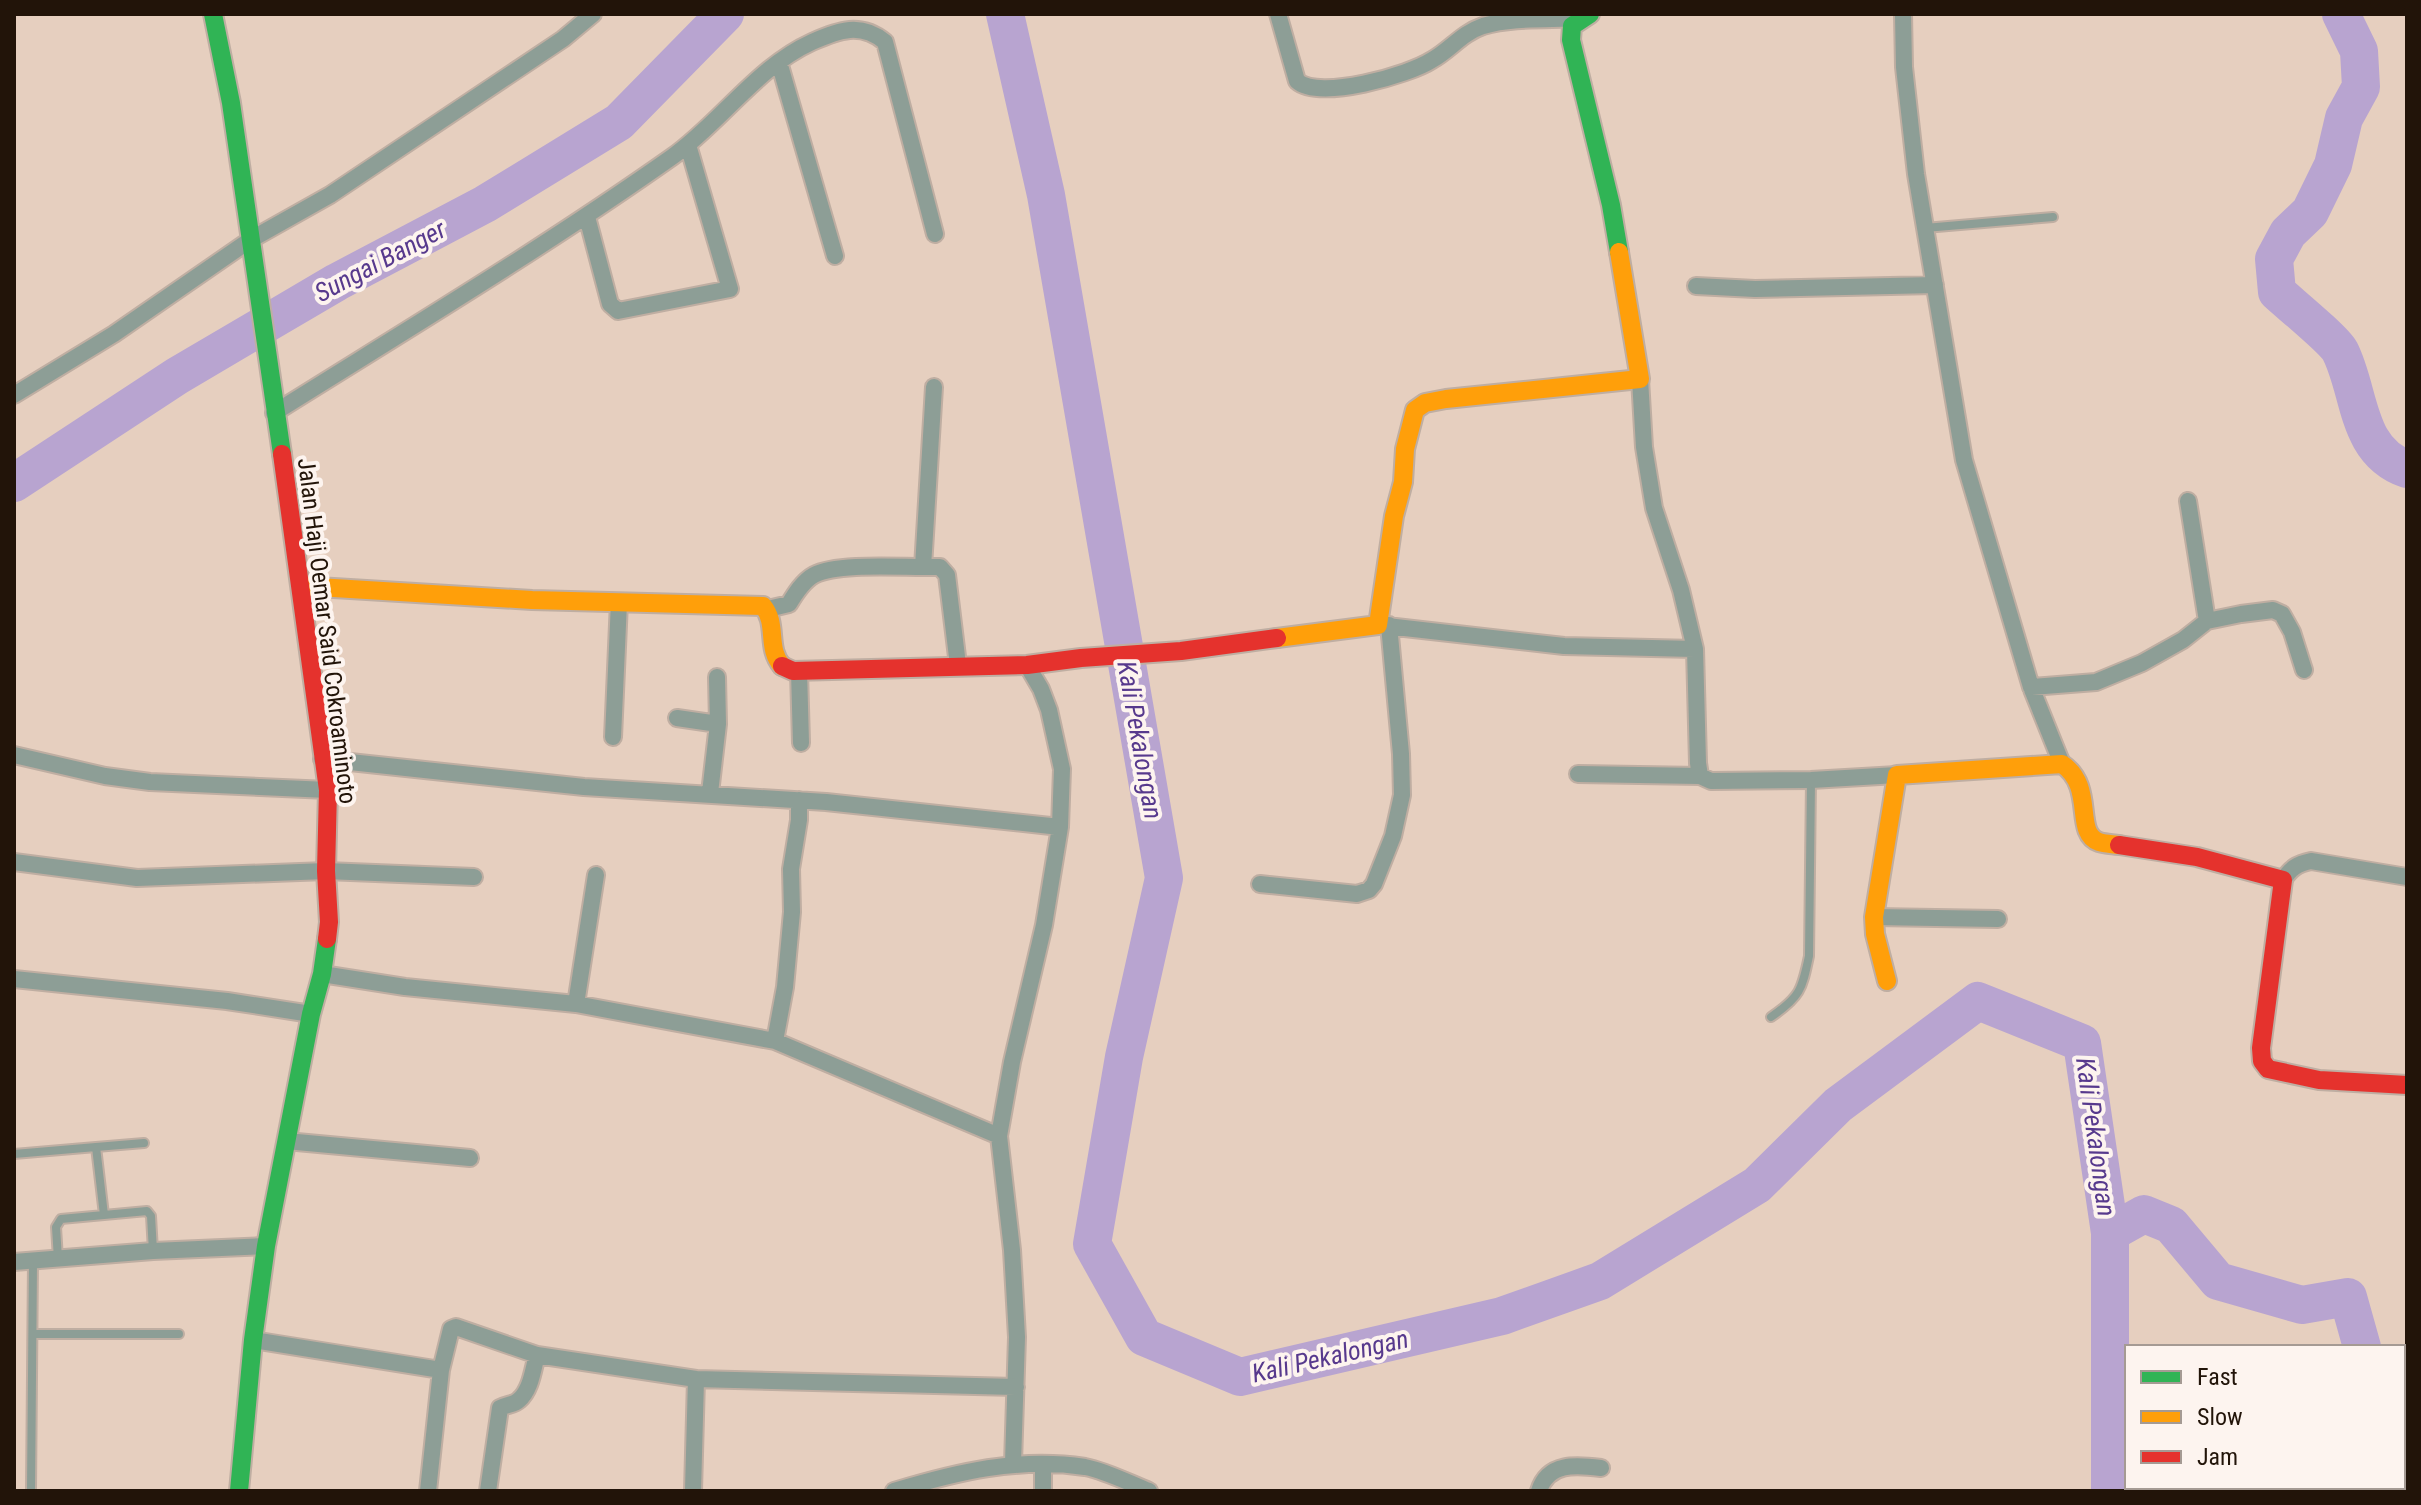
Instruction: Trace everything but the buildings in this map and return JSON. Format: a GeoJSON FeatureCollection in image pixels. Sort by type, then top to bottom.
{"type":"FeatureCollection","features":[{"type":"Feature","properties":{"kind":"street","name":"Jalan Haji Oemar Said Cokroaminoto"},"geometry":{"type":"LineString","coordinates":[[213,14],[231,103],[328,790],[326,871],[329,922],[322,974],[311,1014],[266,1246],[253,1340],[239,1491]]}},
{"type":"Feature","properties":{"kind":"street"},"geometry":{"type":"LineString","coordinates":[[14,395],[114,334],[250,240],[330,195],[563,39],[593,14]]}},
{"type":"Feature","properties":{"kind":"street"},"geometry":{"type":"LineString","coordinates":[[1278,14],[1297,81],[1303,86],[1323,88],[1363,84],[1410,72],[1436,59],[1467,33],[1497,23],[1588,16]]}},
{"type":"Feature","properties":{"kind":"street"},"geometry":{"type":"LineString","coordinates":[[1903,14],[1904,67],[1916,174],[1964,460],[2031,687],[2062,764],[2078,776],[2087,832],[2097,842],[2197,857],[2283,880]]}},
{"type":"Feature","properties":{"kind":"street"},"geometry":{"type":"LineString","coordinates":[[1588,16],[1572,26],[1571,40],[1611,205],[1640,379],[1644,447],[1654,508],[1681,590],[1695,649],[1700,776]]}},
{"type":"Feature","properties":{"kind":"street"},"geometry":{"type":"LineString","coordinates":[[274,413],[587,217],[688,145],[779,62],[812,42],[856,28],[873,32],[885,42],[935,234]]}},
{"type":"Feature","properties":{"kind":"street"},"geometry":{"type":"LineString","coordinates":[[779,62],[835,256]]}},
{"type":"Feature","properties":{"kind":"street"},"geometry":{"type":"LineString","coordinates":[[587,217],[610,304],[618,311],[730,289],[688,145]]}},
{"type":"Feature","properties":{"kind":"street"},"geometry":{"type":"LineString","coordinates":[[1696,286],[1768,289],[1935,285]]}},
{"type":"Feature","properties":{"kind":"street"},"geometry":{"type":"LineString","coordinates":[[1260,884],[1357,894],[1369,890],[1396,827],[1402,795],[1401,754],[1383,625],[1394,516],[1415,410],[1425,403],[1446,399],[1640,379]]}},
{"type":"Feature","properties":{"kind":"street"},"geometry":{"type":"LineString","coordinates":[[923,567],[934,387]]}},
{"type":"Feature","properties":{"kind":"street"},"geometry":{"type":"LineString","coordinates":[[2188,501],[2207,621]]}},
{"type":"Feature","properties":{"kind":"street"},"geometry":{"type":"LineString","coordinates":[[301,586],[532,600],[756,605],[768,609],[789,604],[802,585],[815,574],[842,569],[940,567],[947,575],[958,665]]}},
{"type":"Feature","properties":{"kind":"street"},"geometry":{"type":"LineString","coordinates":[[613,737],[619,602]]}},
{"type":"Feature","properties":{"kind":"street"},"geometry":{"type":"LineString","coordinates":[[768,609],[771,644],[776,658],[783,668],[799,671],[1027,665],[1181,651],[1383,625],[1564,646],[1695,649]]}},
{"type":"Feature","properties":{"kind":"street"},"geometry":{"type":"LineString","coordinates":[[2031,687],[2096,682],[2125,672],[2183,640],[2207,621],[2273,610],[2282,614],[2292,632],[2304,670]]}},
{"type":"Feature","properties":{"kind":"street"},"geometry":{"type":"LineString","coordinates":[[1013,1463],[1017,1337],[1012,1250],[999,1136],[1012,1062],[1044,925],[1060,827],[1062,769],[1049,710],[1027,665]]}},
{"type":"Feature","properties":{"kind":"street"},"geometry":{"type":"LineString","coordinates":[[799,671],[801,743]]}},
{"type":"Feature","properties":{"kind":"street"},"geometry":{"type":"LineString","coordinates":[[710,793],[718,724],[717,677]]}},
{"type":"Feature","properties":{"kind":"street"},"geometry":{"type":"LineString","coordinates":[[677,718],[718,724]]}},
{"type":"Feature","properties":{"kind":"street"},"geometry":{"type":"LineString","coordinates":[[14,755],[105,776],[150,782],[328,790]]}},
{"type":"Feature","properties":{"kind":"street"},"geometry":{"type":"LineString","coordinates":[[322,759],[584,787],[799,800],[1060,827]]}},
{"type":"Feature","properties":{"kind":"street"},"geometry":{"type":"LineString","coordinates":[[1578,774],[1700,776],[1711,781],[1811,780],[2062,764]]}},
{"type":"Feature","properties":{"kind":"street"},"geometry":{"type":"LineString","coordinates":[[1887,981],[1875,934],[1874,917],[1897,775]]}},
{"type":"Feature","properties":{"kind":"street"},"geometry":{"type":"LineString","coordinates":[[775,1041],[786,974],[792,912],[791,869],[799,800]]}},
{"type":"Feature","properties":{"kind":"street"},"geometry":{"type":"LineString","coordinates":[[2407,877],[2311,861],[2299,863],[2290,870],[2283,880],[2261,1048],[2262,1061],[2268,1069],[2319,1080],[2407,1085]]}},
{"type":"Feature","properties":{"kind":"street"},"geometry":{"type":"LineString","coordinates":[[14,862],[137,878],[326,871],[474,877]]}},
{"type":"Feature","properties":{"kind":"street"},"geometry":{"type":"LineString","coordinates":[[576,1004],[596,875]]}},
{"type":"Feature","properties":{"kind":"street"},"geometry":{"type":"LineString","coordinates":[[1874,917],[1998,919]]}},
{"type":"Feature","properties":{"kind":"street"},"geometry":{"type":"LineString","coordinates":[[322,974],[405,987],[576,1004],[775,1041],[999,1136]]}},
{"type":"Feature","properties":{"kind":"street"},"geometry":{"type":"LineString","coordinates":[[14,979],[227,1001],[311,1014]]}},
{"type":"Feature","properties":{"kind":"street"},"geometry":{"type":"LineString","coordinates":[[286,1141],[470,1158]]}},
{"type":"Feature","properties":{"kind":"street"},"geometry":{"type":"LineString","coordinates":[[14,1262],[266,1246]]}},
{"type":"Feature","properties":{"kind":"street"},"geometry":{"type":"LineString","coordinates":[[428,1491],[447,1334],[456,1327],[537,1355],[696,1379],[1016,1387]]}},
{"type":"Feature","properties":{"kind":"street"},"geometry":{"type":"LineString","coordinates":[[253,1340],[441,1370]]}},
{"type":"Feature","properties":{"kind":"street"},"geometry":{"type":"LineString","coordinates":[[488,1491],[500,1408],[516,1403],[527,1390],[537,1355]]}},
{"type":"Feature","properties":{"kind":"street"},"geometry":{"type":"LineString","coordinates":[[693,1491],[696,1379]]}},
{"type":"Feature","properties":{"kind":"street"},"geometry":{"type":"LineString","coordinates":[[894,1491],[940,1476],[1013,1463],[1087,1468],[1149,1491]]}},
{"type":"Feature","properties":{"kind":"street"},"geometry":{"type":"LineString","coordinates":[[1043,1464],[1043,1491]]}},
{"type":"Feature","properties":{"kind":"street"},"geometry":{"type":"LineString","coordinates":[[1539,1491],[1547,1474],[1559,1468],[1576,1465],[1601,1468]]}},
{"type":"Feature","properties":{"kind":"lane"},"geometry":{"type":"LineString","coordinates":[[1925,228],[2053,217]]}},
{"type":"Feature","properties":{"kind":"lane"},"geometry":{"type":"LineString","coordinates":[[1771,1017],[1793,1002],[1800,991],[1809,956],[1811,780]]}},
{"type":"Feature","properties":{"kind":"lane"},"geometry":{"type":"LineString","coordinates":[[14,1154],[144,1143]]}},
{"type":"Feature","properties":{"kind":"lane"},"geometry":{"type":"LineString","coordinates":[[96,1147],[104,1215]]}},
{"type":"Feature","properties":{"kind":"lane"},"geometry":{"type":"LineString","coordinates":[[58,1259],[56,1227],[61,1219],[147,1211],[151,1216],[153,1251]]}},
{"type":"Feature","properties":{"kind":"lane"},"geometry":{"type":"LineString","coordinates":[[31,1491],[33,1261]]}},
{"type":"Feature","properties":{"kind":"lane"},"geometry":{"type":"LineString","coordinates":[[33,1334],[179,1334]]}},
{"type":"Feature","properties":{"kind":"waterway","name":"Sungai Banger"},"geometry":{"type":"LineString","coordinates":[[14,483],[177,376],[337,282],[485,204],[619,122],[725,14]]}},
{"type":"Feature","properties":{"kind":"waterway","name":"Kali Pekalongan"},"geometry":{"type":"LineString","coordinates":[[1005,14],[1046,195],[1164,878],[1124,1057],[1092,1244],[1144,1337],[1240,1377],[1502,1316],[1600,1281],[1757,1185],[1838,1105],[1978,1001],[2082,1043],[2110,1233],[2110,1491]]}},
{"type":"Feature","properties":{"kind":"waterway"},"geometry":{"type":"LineString","coordinates":[[2341,14],[2359,51],[2361,87],[2344,118],[2333,165],[2310,212],[2288,233],[2274,259],[2277,292],[2340,351],[2368,435],[2390,460],[2407,469]]}},
{"type":"Feature","properties":{"kind":"waterway"},"geometry":{"type":"LineString","coordinates":[[2110,1233],[2144,1214],[2171,1225],[2218,1281],[2302,1305],[2348,1297],[2361,1345]]}},
{"type":"Feature","properties":{"kind":"traffic: fast"},"geometry":{"type":"LineString","coordinates":[[213,14],[231,103],[282,454]]}},
{"type":"Feature","properties":{"kind":"traffic: fast"},"geometry":{"type":"LineString","coordinates":[[1590,14],[1572,26],[1571,40],[1611,205],[1619,252]]}},
{"type":"Feature","properties":{"kind":"traffic: fast"},"geometry":{"type":"LineString","coordinates":[[239,1491],[253,1340],[266,1246],[327,939]]}},
{"type":"Feature","properties":{"kind":"traffic: slow"},"geometry":{"type":"LineString","coordinates":[[1277,638],[1378,625],[1394,516],[1403,482],[1405,449],[1415,410],[1425,403],[1446,399],[1640,379],[1619,252]]}},
{"type":"Feature","properties":{"kind":"traffic: slow"},"geometry":{"type":"LineString","coordinates":[[301,586],[532,600],[763,606],[770,620],[774,652],[782,666]]}},
{"type":"Feature","properties":{"kind":"traffic: slow"},"geometry":{"type":"LineString","coordinates":[[1887,981],[1875,934],[1874,917],[1897,775],[2062,764],[2078,785],[2091,837],[2099,842],[2119,845]]}},
{"type":"Feature","properties":{"kind":"traffic: jam"},"geometry":{"type":"LineString","coordinates":[[282,454],[328,790],[327,939]]}},
{"type":"Feature","properties":{"kind":"traffic: jam"},"geometry":{"type":"LineString","coordinates":[[782,666],[793,671],[1027,665],[1181,651],[1277,638]]}},
{"type":"Feature","properties":{"kind":"traffic: jam"},"geometry":{"type":"LineString","coordinates":[[2119,845],[2197,857],[2283,880],[2261,1048],[2262,1061],[2268,1069],[2319,1080],[2407,1085]]}}]}
